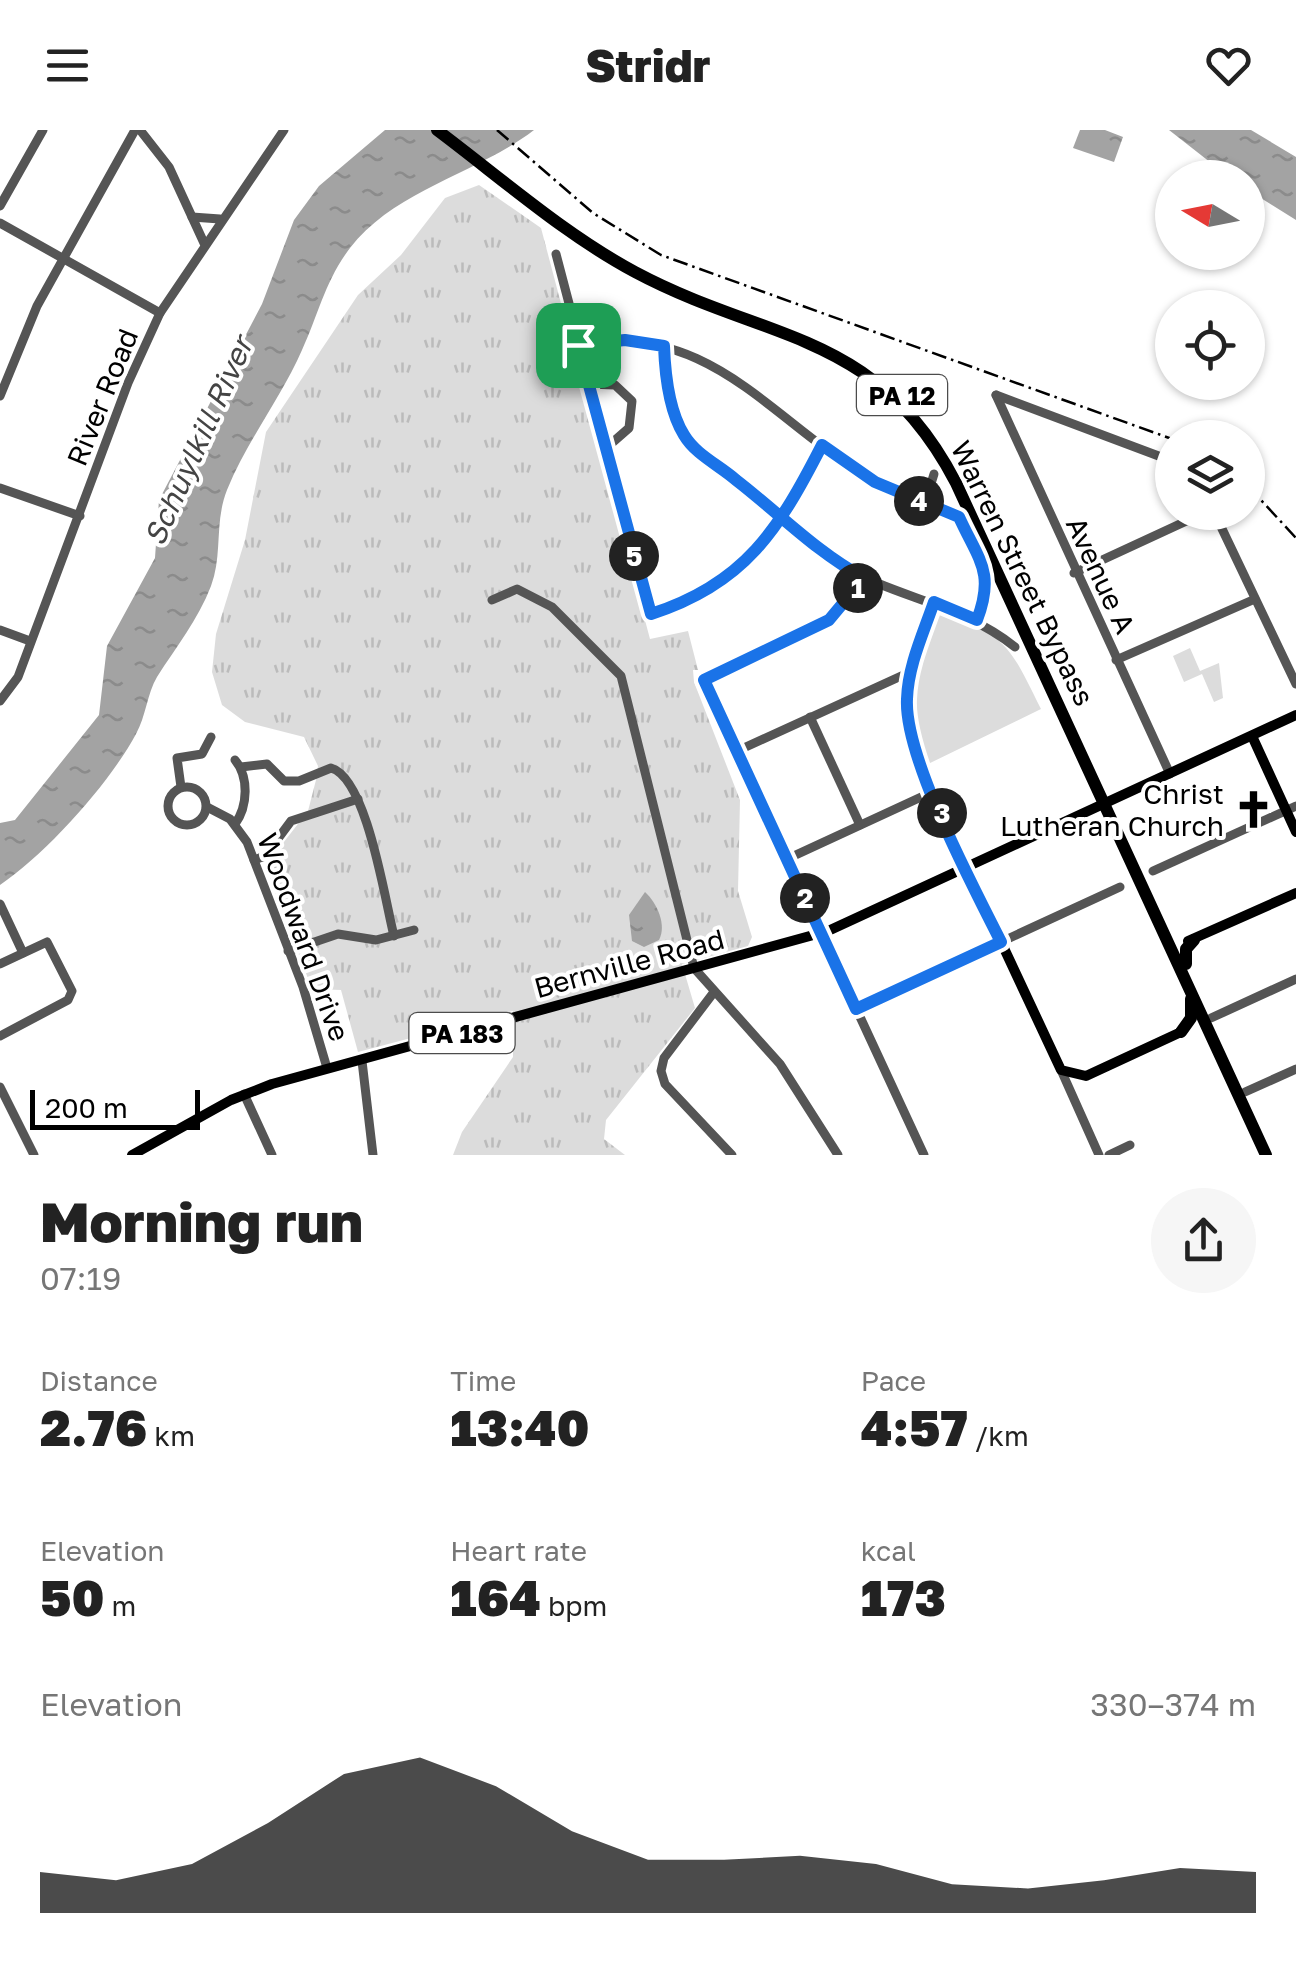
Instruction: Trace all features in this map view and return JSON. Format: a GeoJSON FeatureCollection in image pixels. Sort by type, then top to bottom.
{"type":"FeatureCollection","features":[{"type":"Feature","properties":{"kind":"highway","name":"Warren Street Bypass"},"geometry":{"type":"LineString","coordinates":[[438,130],[634,272],[819,345],[864,372],[909,412],[956,483],[1180,939],[1186,964],[1270,1155]]}},
{"type":"Feature","properties":{"kind":"highway","name":"Warren Street Bypass"},"geometry":{"type":"LineString","coordinates":[[449,130],[511,181]]}},
{"type":"Feature","properties":{"kind":"highway","name":"Warren Street Bypass"},"geometry":{"type":"LineString","coordinates":[[1180,939],[1191,992],[1270,1155]]}},
{"type":"Feature","properties":{"kind":"highway"},"geometry":{"type":"LineString","coordinates":[[1181,1032],[1191,1018],[1191,992]]}},
{"type":"Feature","properties":{"kind":"highway"},"geometry":{"type":"LineString","coordinates":[[1181,1032],[1197,1029],[1211,1036]]}},
{"type":"Feature","properties":{"kind":"main road","name":"PA 183"},"geometry":{"type":"LineString","coordinates":[[821,933],[1296,715]]}},
{"type":"Feature","properties":{"kind":"main road"},"geometry":{"type":"LineString","coordinates":[[1252,736],[1291,808],[1296,832]]}},
{"type":"Feature","properties":{"kind":"main road"},"geometry":{"type":"LineString","coordinates":[[966,867],[1061,1070],[1086,1076],[1181,1032]]}},
{"type":"Feature","properties":{"kind":"main road"},"geometry":{"type":"LineString","coordinates":[[1180,939],[1296,892]]}},
{"type":"Feature","properties":{"kind":"main road","name":"Bernville Road"},"geometry":{"type":"LineString","coordinates":[[132,1155],[244,1094],[821,933]]}},
{"type":"Feature","properties":{"kind":"street"},"geometry":{"type":"LineString","coordinates":[[0,206],[42,130]]}},
{"type":"Feature","properties":{"kind":"street"},"geometry":{"type":"LineString","coordinates":[[0,396],[28,324],[138,130],[170,167],[204,243]]}},
{"type":"Feature","properties":{"kind":"street","name":"River Road"},"geometry":{"type":"LineString","coordinates":[[0,701],[18,677],[128,383],[160,313],[220,219],[284,130]]}},
{"type":"Feature","properties":{"kind":"street"},"geometry":{"type":"LineString","coordinates":[[192,217],[220,219]]}},
{"type":"Feature","properties":{"kind":"street"},"geometry":{"type":"LineString","coordinates":[[0,223],[160,313]]}},
{"type":"Feature","properties":{"kind":"street"},"geometry":{"type":"LineString","coordinates":[[556,254],[651,614],[716,586],[754,555],[781,520],[822,445]]}},
{"type":"Feature","properties":{"kind":"street"},"geometry":{"type":"LineString","coordinates":[[578,345],[625,340],[696,356],[740,382],[875,482],[959,517],[988,581],[977,620]]}},
{"type":"Feature","properties":{"kind":"street"},"geometry":{"type":"LineString","coordinates":[[664,346],[665,372],[682,433],[694,449],[819,552],[864,578],[977,620],[1015,647]]}},
{"type":"Feature","properties":{"kind":"street"},"geometry":{"type":"LineString","coordinates":[[588,384],[615,385],[632,402],[629,428],[605,449]]}},
{"type":"Feature","properties":{"kind":"street","name":"Avenue A"},"geometry":{"type":"LineString","coordinates":[[1155,456],[996,395],[1074,573],[1170,774]]}},
{"type":"Feature","properties":{"kind":"street"},"geometry":{"type":"LineString","coordinates":[[925,503],[934,474]]}},
{"type":"Feature","properties":{"kind":"street"},"geometry":{"type":"LineString","coordinates":[[0,488],[80,516]]}},
{"type":"Feature","properties":{"kind":"street"},"geometry":{"type":"LineString","coordinates":[[1074,573],[1167,530]]}},
{"type":"Feature","properties":{"kind":"street"},"geometry":{"type":"LineString","coordinates":[[1223,530],[1296,684]]}},
{"type":"Feature","properties":{"kind":"street"},"geometry":{"type":"LineString","coordinates":[[864,578],[829,620],[704,680],[924,1155]]}},
{"type":"Feature","properties":{"kind":"street"},"geometry":{"type":"LineString","coordinates":[[492,600],[516,589],[537,597],[621,676],[694,968],[780,1064],[838,1155]]}},
{"type":"Feature","properties":{"kind":"street"},"geometry":{"type":"LineString","coordinates":[[1116,660],[1256,599]]}},
{"type":"Feature","properties":{"kind":"street"},"geometry":{"type":"LineString","coordinates":[[934,602],[910,672],[908,731],[966,867]]}},
{"type":"Feature","properties":{"kind":"street"},"geometry":{"type":"LineString","coordinates":[[0,630],[30,641]]}},
{"type":"Feature","properties":{"kind":"street"},"geometry":{"type":"LineString","coordinates":[[737,751],[910,672]]}},
{"type":"Feature","properties":{"kind":"street"},"geometry":{"type":"LineString","coordinates":[[810,718],[860,825]]}},
{"type":"Feature","properties":{"kind":"street"},"geometry":{"type":"LineString","coordinates":[[206,807],[200,820],[178,823],[168,804],[182,787],[178,758],[202,754],[212,737]]}},
{"type":"Feature","properties":{"kind":"street","name":"Woodward Drive"},"geometry":{"type":"LineString","coordinates":[[235,824],[244,808],[238,763],[268,764],[284,781],[336,769],[346,776],[358,799]]}},
{"type":"Feature","properties":{"kind":"street","name":"Woodward Drive"},"geometry":{"type":"LineString","coordinates":[[182,787],[202,793],[206,807],[235,824],[254,860],[328,1068]]}},
{"type":"Feature","properties":{"kind":"street"},"geometry":{"type":"LineString","coordinates":[[787,859],[932,792]]}},
{"type":"Feature","properties":{"kind":"street"},"geometry":{"type":"LineString","coordinates":[[254,860],[265,856],[292,821],[358,799],[394,936]]}},
{"type":"Feature","properties":{"kind":"street"},"geometry":{"type":"LineString","coordinates":[[1153,872],[1291,808]]}},
{"type":"Feature","properties":{"kind":"street"},"geometry":{"type":"LineString","coordinates":[[856,1009],[1120,887]]}},
{"type":"Feature","properties":{"kind":"street"},"geometry":{"type":"LineString","coordinates":[[0,904],[23,952]]}},
{"type":"Feature","properties":{"kind":"street"},"geometry":{"type":"LineString","coordinates":[[288,951],[338,934],[376,940],[414,930]]}},
{"type":"Feature","properties":{"kind":"street"},"geometry":{"type":"LineString","coordinates":[[0,964],[47,942],[72,996],[0,1036]]}},
{"type":"Feature","properties":{"kind":"street"},"geometry":{"type":"LineString","coordinates":[[1211,1018],[1296,979]]}},
{"type":"Feature","properties":{"kind":"street"},"geometry":{"type":"LineString","coordinates":[[714,992],[664,1058],[662,1075],[665,1084],[732,1155]]}},
{"type":"Feature","properties":{"kind":"street"},"geometry":{"type":"LineString","coordinates":[[362,1060],[373,1155]]}},
{"type":"Feature","properties":{"kind":"street"},"geometry":{"type":"LineString","coordinates":[[1245,1092],[1296,1069]]}},
{"type":"Feature","properties":{"kind":"street"},"geometry":{"type":"LineString","coordinates":[[1061,1070],[1099,1155]]}},
{"type":"Feature","properties":{"kind":"street"},"geometry":{"type":"LineString","coordinates":[[0,1087],[34,1155]]}},
{"type":"Feature","properties":{"kind":"street"},"geometry":{"type":"LineString","coordinates":[[244,1094],[272,1155]]}},
{"type":"Feature","properties":{"kind":"street"},"geometry":{"type":"LineString","coordinates":[[1109,1155],[1130,1145]]}},
{"type":"Feature","properties":{"kind":"green space"},"geometry":{"type":"Polygon","coordinates":[[[479,185],[541,228],[650,639],[688,631],[698,670],[693,670],[694,682],[740,800],[738,891],[752,937],[748,946],[682,964],[695,1008],[606,1120],[604,1139],[625,1155],[453,1155],[462,1132],[513,1057],[513,1011],[358,1052],[341,990],[312,989],[270,879],[273,856],[308,811],[318,766],[304,737],[245,722],[222,705],[212,672],[216,634],[245,540],[266,432],[358,295],[401,255],[445,198],[479,185]]]}},
{"type":"Feature","properties":{"kind":"green space"},"geometry":{"type":"Polygon","coordinates":[[[934,612],[981,629],[1005,646],[1041,709],[926,765],[914,726],[914,689],[934,612]]]}},
{"type":"Feature","properties":{"kind":"green space"},"geometry":{"type":"Polygon","coordinates":[[[1190,648],[1200,671],[1219,663],[1223,698],[1214,702],[1202,674],[1184,682],[1173,656],[1190,648]]]}},
{"type":"Feature","properties":{"kind":"water","name":"Schuylkill River"},"geometry":{"type":"Polygon","coordinates":[[[385,130],[534,130],[390,211],[341,260],[294,368],[227,490],[211,586],[154,684],[136,734],[76,816],[0,885],[0,823],[15,820],[99,715],[107,646],[155,558],[159,500],[262,304],[294,220],[319,186],[385,130]]]}},
{"type":"Feature","properties":{"kind":"water"},"geometry":{"type":"Polygon","coordinates":[[[1080,130],[1105,130],[1123,137],[1114,162],[1073,148],[1080,130]]]}},
{"type":"Feature","properties":{"kind":"water"},"geometry":{"type":"Polygon","coordinates":[[[1169,130],[1251,130],[1296,157],[1296,220],[1265,201],[1265,160],[1207,160],[1169,130]]]}},
{"type":"Feature","properties":{"kind":"water"},"geometry":{"type":"Polygon","coordinates":[[[645,892],[657,908],[662,928],[659,940],[644,947],[632,941],[629,915],[645,892]]]}},
{"type":"Feature","properties":{"kind":"railway"},"geometry":{"type":"LineString","coordinates":[[497,130],[593,213],[661,255],[1155,433]]}},
{"type":"Feature","properties":{"kind":"railway"},"geometry":{"type":"LineString","coordinates":[[1265,504],[1296,538]]}},
{"type":"Feature","properties":{"kind":"place","name":"Christ Lutheran Church"},"geometry":{"type":"Point","coordinates":[1254,809]}},
{"type":"Feature","properties":{"kind":"route"},"geometry":{"type":"LineString","coordinates":[[578,345],[625,340],[664,346],[665,372],[680,427],[694,449],[736,479],[756,496],[781,520],[810,546],[864,578],[848,603],[829,620],[704,680],[856,1009],[1001,942],[916,756],[906,716],[910,672],[934,602],[977,620],[987,594],[988,581],[959,517],[875,482],[822,445],[781,520],[754,555],[702,595],[651,614],[578,345]]}}]}
